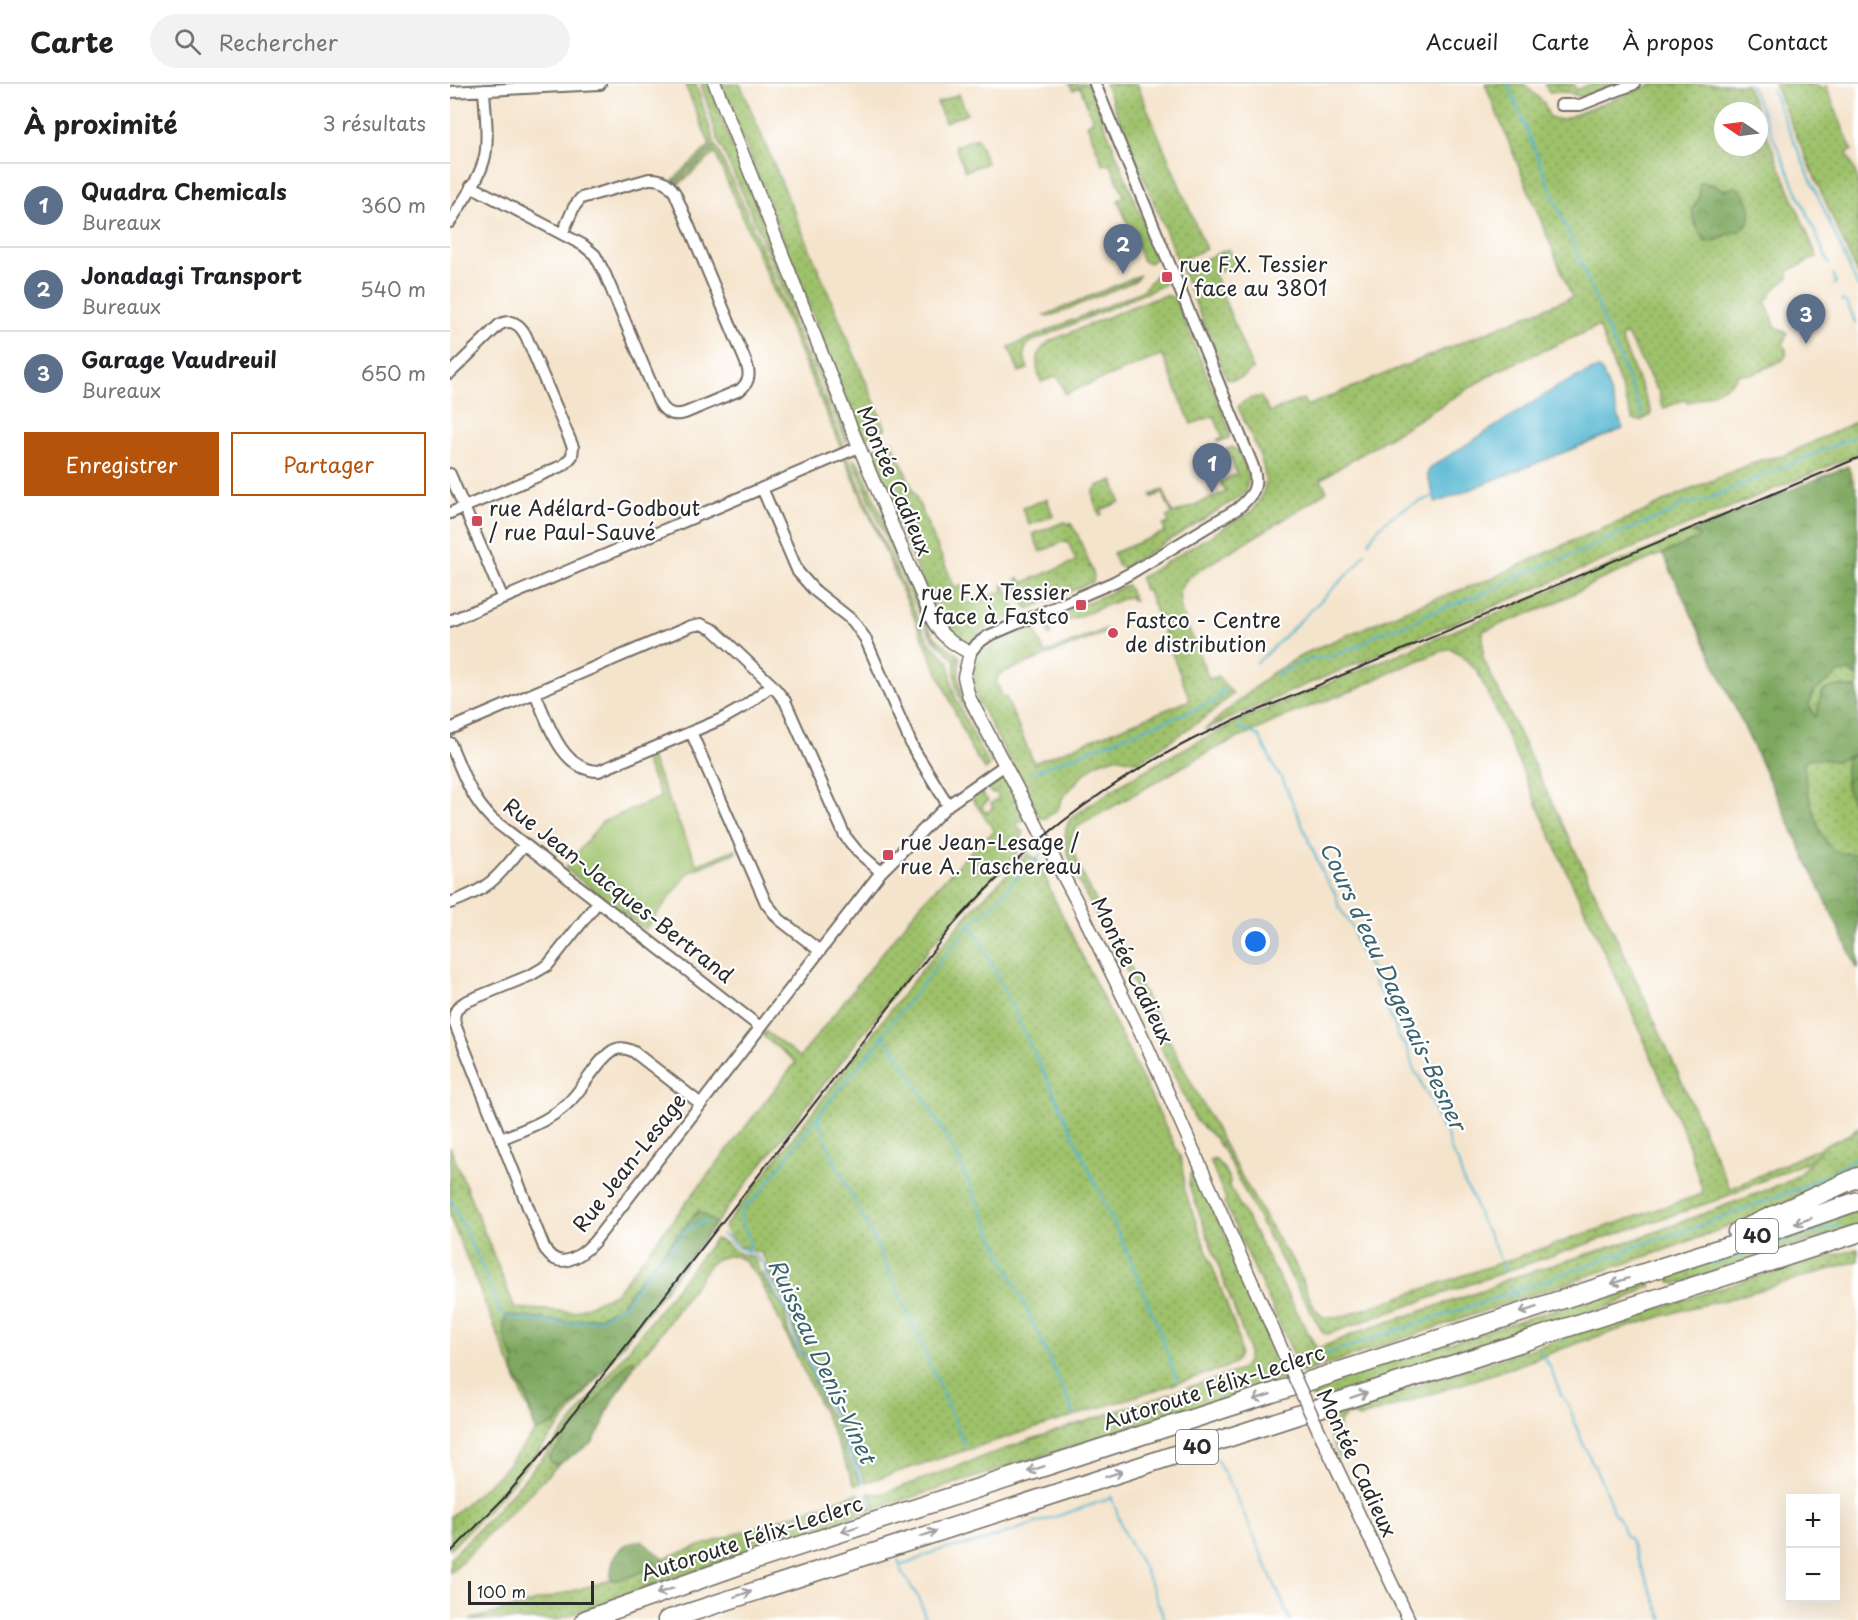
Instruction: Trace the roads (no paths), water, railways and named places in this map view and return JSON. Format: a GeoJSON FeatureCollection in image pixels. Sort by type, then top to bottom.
{"type":"FeatureCollection","features":[{"type":"Feature","properties":{"kind":"highway"},"geometry":{"type":"LineString","coordinates":[[1656,1269],[1858,1177]]}},
{"type":"Feature","properties":{"kind":"highway","name":"Autoroute Félix-Leclerc"},"geometry":{"type":"LineString","coordinates":[[585,1620],[760,1559],[1828,1213],[1858,1201]]}},
{"type":"Feature","properties":{"kind":"highway","name":"40"},"geometry":{"type":"LineString","coordinates":[[668,1620],[1858,1233]]}},
{"type":"Feature","properties":{"kind":"street"},"geometry":{"type":"LineString","coordinates":[[450,92],[592,84]]}},
{"type":"Feature","properties":{"kind":"street","name":"Montée Cadieux"},"geometry":{"type":"LineString","coordinates":[[715,84],[740,153],[859,447],[933,622],[946,639],[970,653],[964,670],[966,689],[1077,902],[1147,1046],[1287,1361],[1409,1620]]}},
{"type":"Feature","properties":{"kind":"street"},"geometry":{"type":"LineString","coordinates":[[970,653],[976,644],[988,636],[1131,573],[1237,509],[1248,500],[1256,485],[1252,464],[1095,84]]}},
{"type":"Feature","properties":{"kind":"street"},"geometry":{"type":"LineString","coordinates":[[1561,105],[1580,105],[1634,84]]}},
{"type":"Feature","properties":{"kind":"street"},"geometry":{"type":"LineString","coordinates":[[450,222],[480,170],[485,153],[484,90]]}},
{"type":"Feature","properties":{"kind":"street"},"geometry":{"type":"LineString","coordinates":[[471,186],[587,248],[598,259],[658,400],[666,412],[677,415],[685,413],[746,386],[749,376],[748,368],[675,193],[669,184],[662,180],[649,179],[583,196],[574,207],[562,234]]}},
{"type":"Feature","properties":{"kind":"street"},"geometry":{"type":"LineString","coordinates":[[450,373],[499,325],[508,322],[517,324],[526,336],[573,447],[572,456],[564,465],[450,513]]}},
{"type":"Feature","properties":{"kind":"street"},"geometry":{"type":"LineString","coordinates":[[450,621],[859,447]]}},
{"type":"Feature","properties":{"kind":"street"},"geometry":{"type":"LineString","coordinates":[[450,474],[503,599]]}},
{"type":"Feature","properties":{"kind":"street"},"geometry":{"type":"LineString","coordinates":[[762,488],[798,572],[814,590],[853,621],[865,638],[913,748],[948,805]]}},
{"type":"Feature","properties":{"kind":"street"},"geometry":{"type":"LineString","coordinates":[[450,729],[691,626],[701,624],[714,630],[772,685],[787,705],[845,836],[880,872]]}},
{"type":"Feature","properties":{"kind":"street"},"geometry":{"type":"LineString","coordinates":[[535,693],[559,746],[581,766],[590,770],[602,770],[732,714],[760,696],[772,685]]}},
{"type":"Feature","properties":{"kind":"street"},"geometry":{"type":"LineString","coordinates":[[691,732],[763,898],[776,916],[819,951]]}},
{"type":"Feature","properties":{"kind":"street","name":"Rue Jean-Jacques-Bertrand"},"geometry":{"type":"LineString","coordinates":[[450,743],[464,779],[479,804],[492,819],[760,1027]]}},
{"type":"Feature","properties":{"kind":"street","name":"Rue Jean-Lesage"},"geometry":{"type":"LineString","coordinates":[[598,902],[548,965],[531,975],[465,1002],[458,1007],[455,1013],[456,1028],[546,1252],[555,1259],[565,1260],[580,1255],[594,1242],[880,872],[948,805],[1005,765]]}},
{"type":"Feature","properties":{"kind":"street"},"geometry":{"type":"LineString","coordinates":[[450,903],[486,888],[524,845]]}},
{"type":"Feature","properties":{"kind":"street"},"geometry":{"type":"LineString","coordinates":[[501,1139],[540,1123],[562,1108],[607,1056],[618,1048],[627,1048],[634,1052],[701,1104]]}},
{"type":"Feature","properties":{"kind":"water"},"geometry":{"type":"Polygon","coordinates":[[[1598,368],[1603,373],[1623,429],[1436,503],[1427,474],[1431,467],[1562,384],[1598,368]]]}},
{"type":"Feature","properties":{"kind":"waterway"},"geometry":{"type":"LineString","coordinates":[[1508,84],[1643,416]]}},
{"type":"Feature","properties":{"kind":"waterway"},"geometry":{"type":"LineString","coordinates":[[1750,84],[1829,264]]}},
{"type":"Feature","properties":{"kind":"waterway"},"geometry":{"type":"LineString","coordinates":[[1772,91],[1858,287]]}},
{"type":"Feature","properties":{"kind":"waterway"},"geometry":{"type":"LineString","coordinates":[[1833,274],[1836,282],[1834,285]]}},
{"type":"Feature","properties":{"kind":"waterway"},"geometry":{"type":"LineString","coordinates":[[1841,300],[1847,303],[1856,324]]}},
{"type":"Feature","properties":{"kind":"waterway"},"geometry":{"type":"LineString","coordinates":[[1681,504],[1704,501],[1858,435]]}},
{"type":"Feature","properties":{"kind":"waterway"},"geometry":{"type":"LineString","coordinates":[[1369,542],[1374,533],[1397,513],[1434,496]]}},
{"type":"Feature","properties":{"kind":"waterway"},"geometry":{"type":"LineString","coordinates":[[1275,675],[1310,659],[1333,656],[1366,642],[1376,634],[1409,624],[1424,615],[1490,591],[1523,574],[1672,513],[1681,504]]}},
{"type":"Feature","properties":{"kind":"waterway"},"geometry":{"type":"LineString","coordinates":[[1257,663],[1357,565],[1365,553]]}},
{"type":"Feature","properties":{"kind":"waterway"},"geometry":{"type":"LineString","coordinates":[[1033,772],[1201,707],[1220,698],[1219,690],[1226,693]]}},
{"type":"Feature","properties":{"kind":"waterway","name":"Cours d'eau Dagenais-Besner"},"geometry":{"type":"LineString","coordinates":[[1238,727],[1259,736],[1282,778],[1324,876],[1335,893],[1339,907],[1354,930],[1355,942],[1373,972],[1375,984],[1384,999],[1397,1036],[1407,1048],[1414,1071],[1432,1101],[1439,1124],[1446,1132],[1452,1153],[1458,1162],[1463,1181],[1473,1198],[1481,1222],[1489,1234],[1505,1271]]}},
{"type":"Feature","properties":{"kind":"waterway"},"geometry":{"type":"LineString","coordinates":[[971,923],[991,907],[1029,864],[1046,850]]}},
{"type":"Feature","properties":{"kind":"waterway"},"geometry":{"type":"LineString","coordinates":[[1075,1415],[953,1148],[900,1057],[882,1035],[971,923],[1056,1098],[1128,1254],[1177,1381]]}},
{"type":"Feature","properties":{"kind":"waterway"},"geometry":{"type":"LineString","coordinates":[[746,1252],[750,1241],[741,1220],[743,1210],[765,1187],[820,1113],[879,1043],[882,1035]]}},
{"type":"Feature","properties":{"kind":"waterway"},"geometry":{"type":"LineString","coordinates":[[818,1116],[836,1164],[898,1291],[965,1445]]}},
{"type":"Feature","properties":{"kind":"waterway"},"geometry":{"type":"LineString","coordinates":[[1326,1354],[1514,1292],[1617,1254],[1622,1258],[1622,1254],[1628,1249],[1705,1224],[1802,1187],[1823,1176],[1830,1175],[1835,1178],[1836,1169],[1858,1157]]}},
{"type":"Feature","properties":{"kind":"waterway","name":"Ruisseau Denis-Vinet"},"geometry":{"type":"LineString","coordinates":[[450,1198],[482,1267],[500,1313],[509,1318],[563,1324],[599,1320],[626,1303],[650,1268],[665,1257],[683,1232],[704,1221],[707,1223]]}},
{"type":"Feature","properties":{"kind":"waterway"},"geometry":{"type":"LineString","coordinates":[[1711,1264],[1840,1224]]}},
{"type":"Feature","properties":{"kind":"waterway","name":"Ruisseau Denis-Vinet"},"geometry":{"type":"LineString","coordinates":[[722,1234],[737,1247],[755,1255],[766,1267],[765,1274],[788,1313],[798,1349],[807,1358],[823,1399],[836,1418],[863,1483]]}},
{"type":"Feature","properties":{"kind":"waterway"},"geometry":{"type":"LineString","coordinates":[[1510,1283],[1517,1298]]}},
{"type":"Feature","properties":{"kind":"waterway"},"geometry":{"type":"LineString","coordinates":[[1540,1351],[1550,1367],[1561,1395],[1569,1406],[1613,1512],[1619,1518],[1625,1535],[1629,1538],[1663,1620]]}},
{"type":"Feature","properties":{"kind":"waterway"},"geometry":{"type":"LineString","coordinates":[[1216,1458],[1237,1498],[1290,1620]]}},
{"type":"Feature","properties":{"kind":"waterway","name":"Ruisseau Denis-Vinet"},"geometry":{"type":"LineString","coordinates":[[867,1495],[872,1506]]}},
{"type":"Feature","properties":{"kind":"waterway"},"geometry":{"type":"LineString","coordinates":[[1111,1496],[1125,1535],[1144,1568],[1165,1620]]}},
{"type":"Feature","properties":{"kind":"waterway"},"geometry":{"type":"LineString","coordinates":[[900,1565],[936,1551],[979,1542],[1112,1498]]}},
{"type":"Feature","properties":{"kind":"waterway","name":"Ruisseau Denis-Vinet"},"geometry":{"type":"LineString","coordinates":[[898,1559],[902,1573],[919,1598],[926,1620]]}},
{"type":"Feature","properties":{"kind":"railway"},"geometry":{"type":"LineString","coordinates":[[450,1553],[503,1499],[541,1455],[953,925],[1011,866],[1074,813],[1141,768],[1214,729],[1858,458]]}},
{"type":"Feature","properties":{"kind":"place","name":"Jonadagi Transport"},"geometry":{"type":"Point","coordinates":[1123,274]}},
{"type":"Feature","properties":{"kind":"place","name":"rue F.X. Tessier / face au 3801"},"geometry":{"type":"Point","coordinates":[1167,277]}},
{"type":"Feature","properties":{"kind":"place","name":"Garage Vaudreuil"},"geometry":{"type":"Point","coordinates":[1806,344]}},
{"type":"Feature","properties":{"kind":"place","name":"Quadra Chemicals"},"geometry":{"type":"Point","coordinates":[1212,493]}},
{"type":"Feature","properties":{"kind":"place","name":"rue Adélard-Godbout / rue Paul-Sauvé"},"geometry":{"type":"Point","coordinates":[477,521]}},
{"type":"Feature","properties":{"kind":"place","name":"rue F.X. Tessier / face à Fastco"},"geometry":{"type":"Point","coordinates":[1081,605]}},
{"type":"Feature","properties":{"kind":"place","name":"Fastco - Centre de distribution"},"geometry":{"type":"Point","coordinates":[1113,633]}},
{"type":"Feature","properties":{"kind":"place","name":"rue Jean-Lesage / rue A. Taschereau"},"geometry":{"type":"Point","coordinates":[888,855]}}]}
